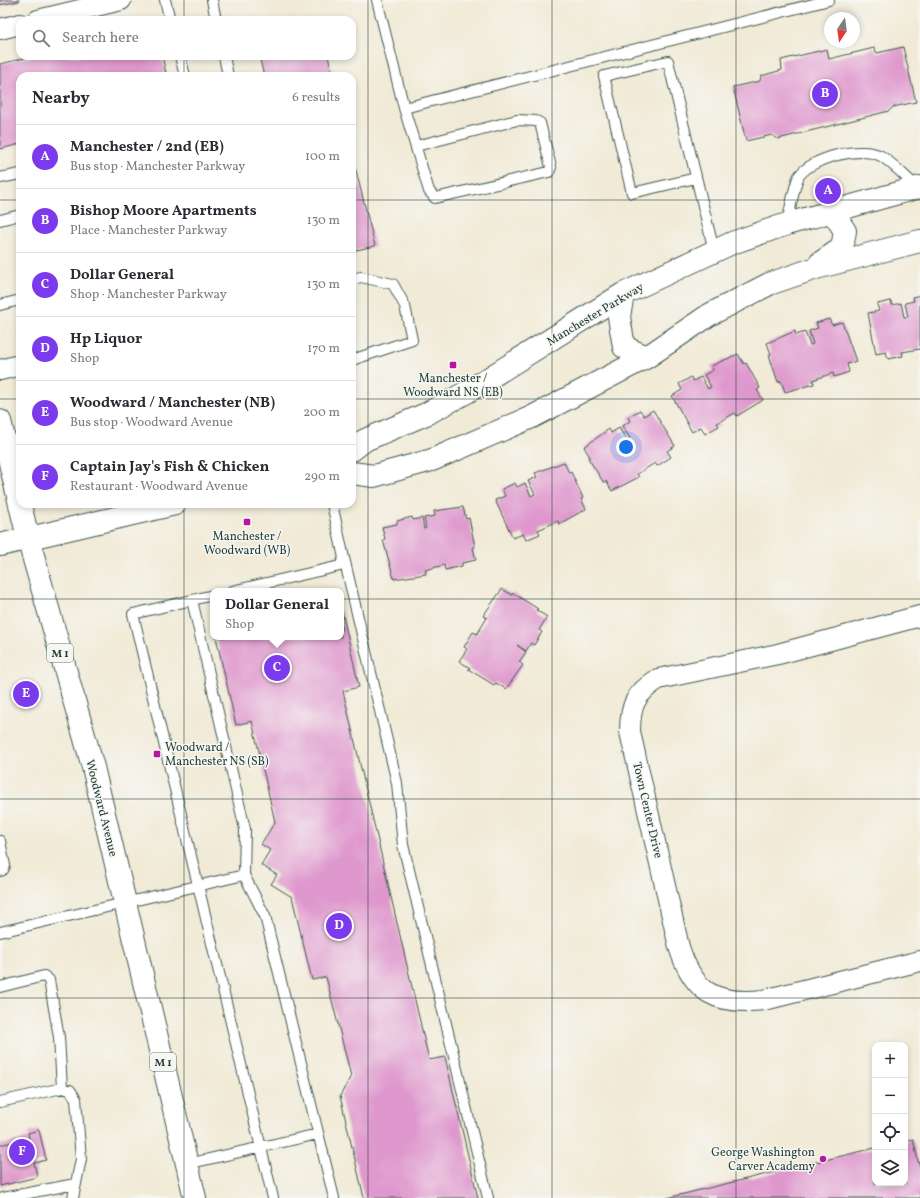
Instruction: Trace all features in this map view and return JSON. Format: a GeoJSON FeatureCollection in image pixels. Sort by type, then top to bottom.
{"type":"FeatureCollection","features":[{"type":"Feature","properties":{"kind":"street"},"geometry":{"type":"LineString","coordinates":[[55,16],[121,0]]}},
{"type":"Feature","properties":{"kind":"street"},"geometry":{"type":"LineString","coordinates":[[0,29],[16,25]]}},
{"type":"Feature","properties":{"kind":"street","name":"Manchester Parkway"},"geometry":{"type":"LineString","coordinates":[[356,447],[365,440],[426,414],[468,392],[623,294],[714,251],[732,243],[787,224],[919,188]]}},
{"type":"Feature","properties":{"kind":"street"},"geometry":{"type":"LineString","coordinates":[[809,271],[842,248],[845,231],[832,211]]}},
{"type":"Feature","properties":{"kind":"street"},"geometry":{"type":"LineString","coordinates":[[356,474],[374,476],[432,460],[532,417],[647,357],[709,315],[768,284],[809,271],[920,241]]}},
{"type":"Feature","properties":{"kind":"street"},"geometry":{"type":"LineString","coordinates":[[623,294],[619,317],[624,347],[647,357]]}},
{"type":"Feature","properties":{"kind":"street"},"geometry":{"type":"LineString","coordinates":[[0,370],[16,366]]}},
{"type":"Feature","properties":{"kind":"street","name":"Woodward Avenue"},"geometry":{"type":"LineString","coordinates":[[0,421],[16,488]]}},
{"type":"Feature","properties":{"kind":"street","name":"Woodward Avenue"},"geometry":{"type":"LineString","coordinates":[[21,508],[93,767],[195,1198]]}},
{"type":"Feature","properties":{"kind":"street"},"geometry":{"type":"LineString","coordinates":[[0,545],[138,508]]}},
{"type":"Feature","properties":{"kind":"street","name":"Town Center Drive"},"geometry":{"type":"LineString","coordinates":[[920,616],[778,654],[658,679],[637,696],[632,708],[630,721],[630,732],[679,947],[690,976],[698,985],[713,995],[729,1001],[747,1002],[764,1000],[920,961]]}},
{"type":"Feature","properties":{"kind":"lane"},"geometry":{"type":"LineString","coordinates":[[165,0],[169,16]]}},
{"type":"Feature","properties":{"kind":"lane"},"geometry":{"type":"LineString","coordinates":[[212,0],[215,16]]}},
{"type":"Feature","properties":{"kind":"lane"},"geometry":{"type":"LineString","coordinates":[[377,0],[404,108],[429,191],[435,198],[549,172],[552,167],[540,124],[536,121],[517,120],[416,146]]}},
{"type":"Feature","properties":{"kind":"lane"},"geometry":{"type":"LineString","coordinates":[[404,108],[829,0]]}},
{"type":"Feature","properties":{"kind":"lane"},"geometry":{"type":"LineString","coordinates":[[181,60],[184,72]]}},
{"type":"Feature","properties":{"kind":"lane"},"geometry":{"type":"LineString","coordinates":[[225,60],[227,72]]}},
{"type":"Feature","properties":{"kind":"lane"},"geometry":{"type":"LineString","coordinates":[[696,178],[632,193],[604,76],[668,61],[714,251]]}},
{"type":"Feature","properties":{"kind":"lane"},"geometry":{"type":"LineString","coordinates":[[787,224],[799,176],[817,162],[843,153],[863,152],[880,156],[919,188]]}},
{"type":"Feature","properties":{"kind":"lane"},"geometry":{"type":"LineString","coordinates":[[0,178],[16,175]]}},
{"type":"Feature","properties":{"kind":"lane"},"geometry":{"type":"LineString","coordinates":[[0,220],[16,215]]}},
{"type":"Feature","properties":{"kind":"lane"},"geometry":{"type":"LineString","coordinates":[[356,278],[361,277],[393,284],[405,306],[412,340],[356,359]]}},
{"type":"Feature","properties":{"kind":"lane"},"geometry":{"type":"LineString","coordinates":[[0,305],[16,301]]}},
{"type":"Feature","properties":{"kind":"lane"},"geometry":{"type":"LineString","coordinates":[[333,508],[397,783],[403,845],[488,1198]]}},
{"type":"Feature","properties":{"kind":"lane"},"geometry":{"type":"LineString","coordinates":[[245,588],[340,566],[344,558]]}},
{"type":"Feature","properties":{"kind":"lane"},"geometry":{"type":"LineString","coordinates":[[210,597],[133,614],[273,1198]]}},
{"type":"Feature","properties":{"kind":"lane"},"geometry":{"type":"LineString","coordinates":[[192,600],[245,829],[244,874],[265,916],[334,1198]]}},
{"type":"Feature","properties":{"kind":"lane"},"geometry":{"type":"LineString","coordinates":[[0,841],[5,866],[3,870],[0,871]]}},
{"type":"Feature","properties":{"kind":"lane"},"geometry":{"type":"LineString","coordinates":[[0,932],[244,874]]}},
{"type":"Feature","properties":{"kind":"lane"},"geometry":{"type":"LineString","coordinates":[[0,987],[44,976],[49,980],[59,1037],[62,1088]]}},
{"type":"Feature","properties":{"kind":"lane"},"geometry":{"type":"LineString","coordinates":[[0,1102],[62,1088],[70,1090],[76,1099],[81,1159],[73,1198]]}},
{"type":"Feature","properties":{"kind":"lane"},"geometry":{"type":"LineString","coordinates":[[187,1164],[318,1134]]}},
{"type":"Feature","properties":{"kind":"lane"},"geometry":{"type":"LineString","coordinates":[[3,1198],[75,1184]]}},
{"type":"Feature","properties":{"kind":"building"},"geometry":{"type":"Polygon","coordinates":[[[0,0],[19,0],[19,1],[0,5],[0,0]]]}},
{"type":"Feature","properties":{"kind":"building"},"geometry":{"type":"Polygon","coordinates":[[[903,47],[916,102],[893,107],[889,111],[778,139],[772,135],[746,141],[733,87],[760,81],[761,76],[782,70],[781,60],[827,49],[829,59],[874,48],[877,53],[903,47]]]}},
{"type":"Feature","properties":{"kind":"building"},"geometry":{"type":"Polygon","coordinates":[[[16,60],[163,60],[166,72],[16,72],[16,145],[0,149],[0,64],[16,60]]]}},
{"type":"Feature","properties":{"kind":"building"},"geometry":{"type":"Polygon","coordinates":[[[260,60],[329,60],[332,72],[263,72],[260,60]]]}},
{"type":"Feature","properties":{"kind":"building"},"geometry":{"type":"Polygon","coordinates":[[[356,171],[375,246],[356,250],[356,171]]]}},
{"type":"Feature","properties":{"kind":"building"},"geometry":{"type":"Polygon","coordinates":[[[920,295],[920,349],[902,352],[903,356],[888,359],[886,352],[876,354],[868,313],[879,311],[877,304],[891,301],[892,305],[901,303],[904,317],[908,317],[905,303],[914,301],[913,297],[920,295]]]}},
{"type":"Feature","properties":{"kind":"building"},"geometry":{"type":"Polygon","coordinates":[[[829,319],[832,325],[842,322],[856,361],[847,364],[849,372],[834,377],[833,373],[813,380],[814,384],[785,392],[781,381],[778,382],[769,355],[771,354],[767,343],[795,331],[796,335],[805,332],[810,345],[813,344],[809,331],[818,328],[816,323],[829,319]]]}},
{"type":"Feature","properties":{"kind":"building"},"geometry":{"type":"Polygon","coordinates":[[[738,354],[744,364],[746,363],[760,388],[757,390],[763,400],[737,416],[735,413],[717,423],[719,426],[705,434],[701,427],[692,432],[672,396],[682,390],[679,384],[691,377],[693,381],[701,377],[708,389],[711,387],[704,375],[713,370],[711,366],[738,354]]]}},
{"type":"Feature","properties":{"kind":"building"},"geometry":{"type":"Polygon","coordinates":[[[640,410],[644,416],[653,410],[675,446],[667,451],[671,457],[657,466],[655,463],[637,474],[639,477],[612,491],[606,481],[604,483],[588,458],[590,457],[584,447],[609,429],[611,433],[619,428],[627,440],[630,438],[622,426],[630,421],[628,417],[640,410]]]}},
{"type":"Feature","properties":{"kind":"building"},"geometry":{"type":"Polygon","coordinates":[[[564,462],[569,473],[571,472],[583,498],[581,499],[586,509],[559,524],[558,521],[538,530],[540,534],[526,540],[523,534],[513,538],[495,500],[505,496],[502,489],[515,483],[517,487],[525,483],[531,496],[535,494],[528,481],[537,477],[535,473],[564,462]]]}},
{"type":"Feature","properties":{"kind":"building"},"geometry":{"type":"Polygon","coordinates":[[[463,507],[466,519],[469,518],[476,560],[462,563],[462,566],[445,570],[444,565],[425,570],[426,574],[394,579],[383,540],[385,539],[382,527],[397,524],[397,521],[412,517],[413,520],[422,518],[424,529],[426,528],[424,518],[435,516],[434,511],[463,507]]]}},
{"type":"Feature","properties":{"kind":"building"},"geometry":{"type":"Polygon","coordinates":[[[502,589],[512,595],[513,593],[538,609],[536,610],[547,617],[539,630],[542,632],[534,645],[531,643],[526,651],[517,645],[526,652],[519,662],[523,665],[506,689],[496,683],[494,685],[468,669],[470,668],[459,661],[467,649],[464,647],[473,632],[477,634],[487,618],[483,616],[502,589]]]}},
{"type":"Feature","properties":{"kind":"building"},"geometry":{"type":"Polygon","coordinates":[[[344,620],[359,687],[343,691],[429,1060],[445,1057],[478,1198],[364,1198],[340,1096],[351,1076],[326,977],[312,980],[292,897],[271,884],[277,875],[261,865],[270,850],[261,844],[275,822],[252,721],[236,725],[217,640],[344,640],[344,620]]]}},
{"type":"Feature","properties":{"kind":"building"},"geometry":{"type":"Polygon","coordinates":[[[39,1130],[46,1160],[34,1163],[37,1177],[0,1186],[0,1145],[29,1138],[28,1133],[39,1130]]]}},
{"type":"Feature","properties":{"kind":"building"},"geometry":{"type":"Polygon","coordinates":[[[913,1139],[920,1169],[920,1198],[667,1198],[872,1149],[872,1186],[908,1186],[908,1140],[913,1139]]]}},
{"type":"Feature","properties":{"kind":"place","name":"Bishop Moore Apartments"},"geometry":{"type":"Point","coordinates":[825,94]}},
{"type":"Feature","properties":{"kind":"place","name":"Manchester / 2nd (EB)"},"geometry":{"type":"Point","coordinates":[828,191]}},
{"type":"Feature","properties":{"kind":"place","name":"Manchester / Woodward NS (EB)"},"geometry":{"type":"Point","coordinates":[453,365]}},
{"type":"Feature","properties":{"kind":"place","name":"Manchester / Woodward (WB)"},"geometry":{"type":"Point","coordinates":[247,522]}},
{"type":"Feature","properties":{"kind":"place","name":"Dollar General"},"geometry":{"type":"Point","coordinates":[277,668]}},
{"type":"Feature","properties":{"kind":"place","name":"Woodward / Manchester (NB)"},"geometry":{"type":"Point","coordinates":[26,694]}},
{"type":"Feature","properties":{"kind":"place","name":"Woodward / Manchester NS (SB)"},"geometry":{"type":"Point","coordinates":[157,754]}},
{"type":"Feature","properties":{"kind":"place","name":"Hp Liquor"},"geometry":{"type":"Point","coordinates":[339,926]}},
{"type":"Feature","properties":{"kind":"place","name":"Captain Jay's Fish & Chicken"},"geometry":{"type":"Point","coordinates":[22,1152]}},
{"type":"Feature","properties":{"kind":"place","name":"George Washington Carver Academy"},"geometry":{"type":"Point","coordinates":[823,1159]}}]}
